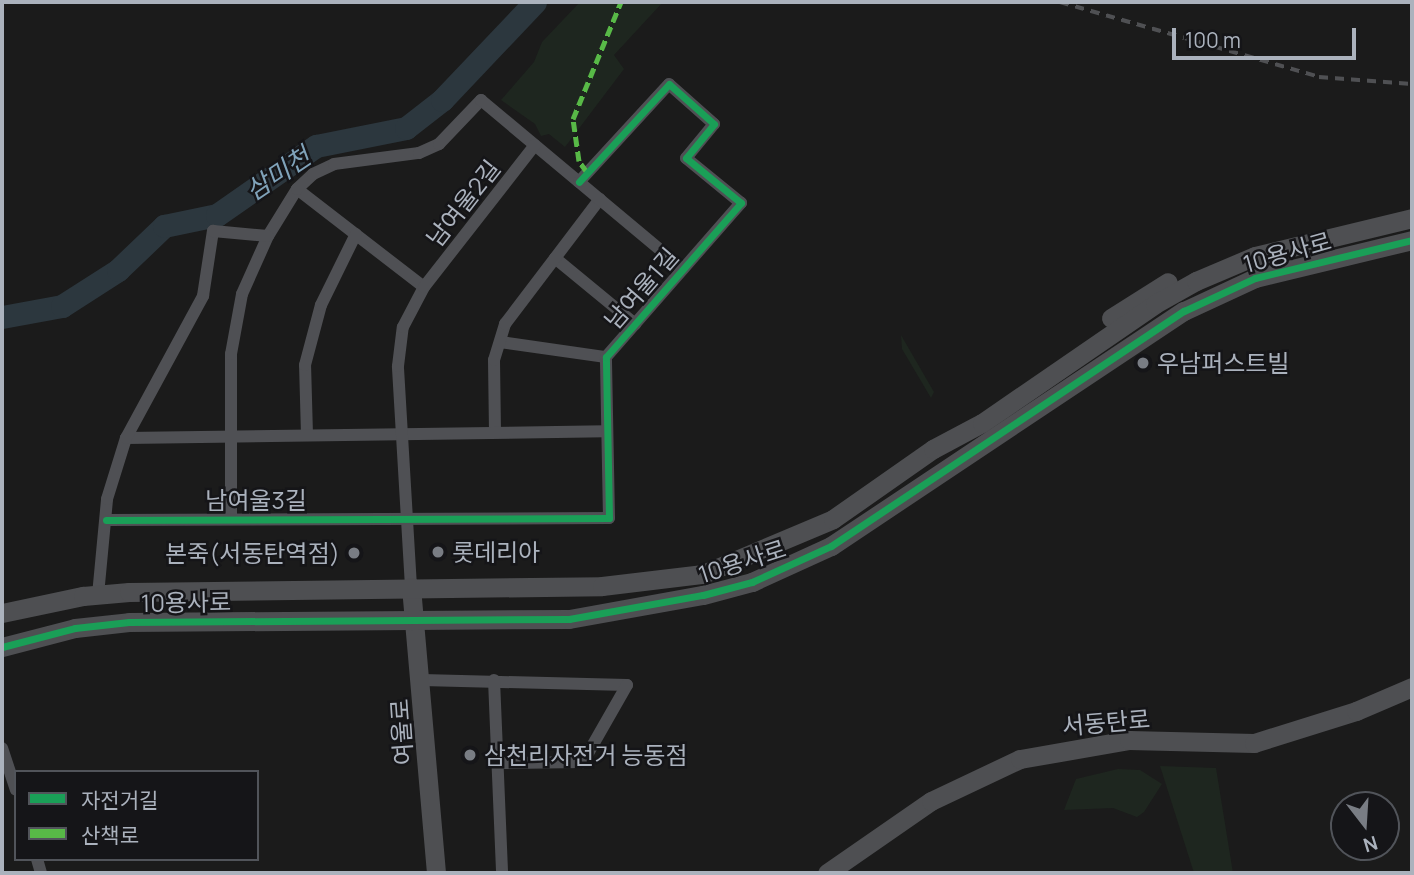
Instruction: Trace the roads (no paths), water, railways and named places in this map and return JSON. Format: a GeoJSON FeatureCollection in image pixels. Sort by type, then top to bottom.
{"type":"FeatureCollection","features":[{"type":"Feature","properties":{"kind":"street","name":"남여울1길"},"geometry":{"type":"LineString","coordinates":[[406,519],[609,518],[605,430],[606,357],[741,203],[686,158],[714,124],[669,84],[579,182]]}},
{"type":"Feature","properties":{"kind":"street","name":"남여울3길"},"geometry":{"type":"LineString","coordinates":[[232,519],[229,436],[231,354],[242,294],[268,236],[297,189],[334,164],[400,158],[439,144],[481,100],[535,145]]}},
{"type":"Feature","properties":{"kind":"street","name":"남여울1길"},"geometry":{"type":"LineString","coordinates":[[535,145],[683,269]]}},
{"type":"Feature","properties":{"kind":"street","name":"남여울2길"},"geometry":{"type":"LineString","coordinates":[[411,587],[399,345],[403,327],[424,288],[535,145]]}},
{"type":"Feature","properties":{"kind":"street"},"geometry":{"type":"LineString","coordinates":[[297,189],[424,288]]}},
{"type":"Feature","properties":{"kind":"street"},"geometry":{"type":"LineString","coordinates":[[495,432],[494,360],[505,324],[600,199]]}},
{"type":"Feature","properties":{"kind":"street"},"geometry":{"type":"LineString","coordinates":[[957,434],[976,415],[1132,303],[1187,271],[1273,239],[1412,207]]}},
{"type":"Feature","properties":{"kind":"street","name":"10용사로"},"geometry":{"type":"LineString","coordinates":[[2,613],[98,595],[411,587],[602,586],[703,574],[833,519],[957,434],[982,423],[1155,304],[1196,281],[1255,256],[1412,218]]}},
{"type":"Feature","properties":{"kind":"street","name":"10용사로"},"geometry":{"type":"LineString","coordinates":[[969,452],[988,431],[1196,289],[1256,264],[1412,226]]}},
{"type":"Feature","properties":{"kind":"street"},"geometry":{"type":"LineString","coordinates":[[98,595],[107,499],[126,438],[203,296],[213,231],[268,236]]}},
{"type":"Feature","properties":{"kind":"street"},"geometry":{"type":"LineString","coordinates":[[307,435],[305,365],[321,304],[356,234]]}},
{"type":"Feature","properties":{"kind":"street","name":"10용사로"},"geometry":{"type":"LineString","coordinates":[[2,647],[75,628],[129,622],[569,619],[663,603],[752,582],[831,547],[969,452],[1184,311],[1219,293],[1293,267],[1412,240]]}},
{"type":"Feature","properties":{"kind":"street","name":"남여울1길"},"geometry":{"type":"LineString","coordinates":[[555,258],[635,324]]}},
{"type":"Feature","properties":{"kind":"street","name":"남여울1길"},"geometry":{"type":"LineString","coordinates":[[500,342],[606,357]]}},
{"type":"Feature","properties":{"kind":"street"},"geometry":{"type":"LineString","coordinates":[[126,438],[605,430]]}},
{"type":"Feature","properties":{"kind":"street","name":"남여울3길"},"geometry":{"type":"LineString","coordinates":[[106,520],[406,519]]}},
{"type":"Feature","properties":{"kind":"street","name":"여울로"},"geometry":{"type":"LineString","coordinates":[[411,587],[422,680],[436,873]]}},
{"type":"Feature","properties":{"kind":"street"},"geometry":{"type":"LineString","coordinates":[[422,680],[627,685],[583,762],[498,763]]}},
{"type":"Feature","properties":{"kind":"street"},"geometry":{"type":"LineString","coordinates":[[494,680],[502,873]]}},
{"type":"Feature","properties":{"kind":"street","name":"서동탄로"},"geometry":{"type":"LineString","coordinates":[[827,873],[931,801],[1020,759],[1129,740],[1254,743],[1356,711],[1412,687]]}},
{"type":"Feature","properties":{"kind":"street"},"geometry":{"type":"LineString","coordinates":[[2,748],[14,784]]}},
{"type":"Feature","properties":{"kind":"waterway","name":"삼미천"},"geometry":{"type":"LineString","coordinates":[[2,317],[62,306],[118,270],[164,226],[217,215],[316,146],[406,128],[442,100],[535,2]]}},
{"type":"Feature","properties":{"kind":"railway"},"geometry":{"type":"LineString","coordinates":[[1060,2],[1319,77],[1412,84]]}},
{"type":"Feature","properties":{"kind":"place","name":"우남퍼스트빌"},"geometry":{"type":"Point","coordinates":[1143,363]}},
{"type":"Feature","properties":{"kind":"place","name":"롯데리아"},"geometry":{"type":"Point","coordinates":[438,552]}},
{"type":"Feature","properties":{"kind":"place","name":"본죽(서동탄역점)"},"geometry":{"type":"Point","coordinates":[354,553]}},
{"type":"Feature","properties":{"kind":"place","name":"삼천리자전거 능동점"},"geometry":{"type":"Point","coordinates":[470,755]}}]}
